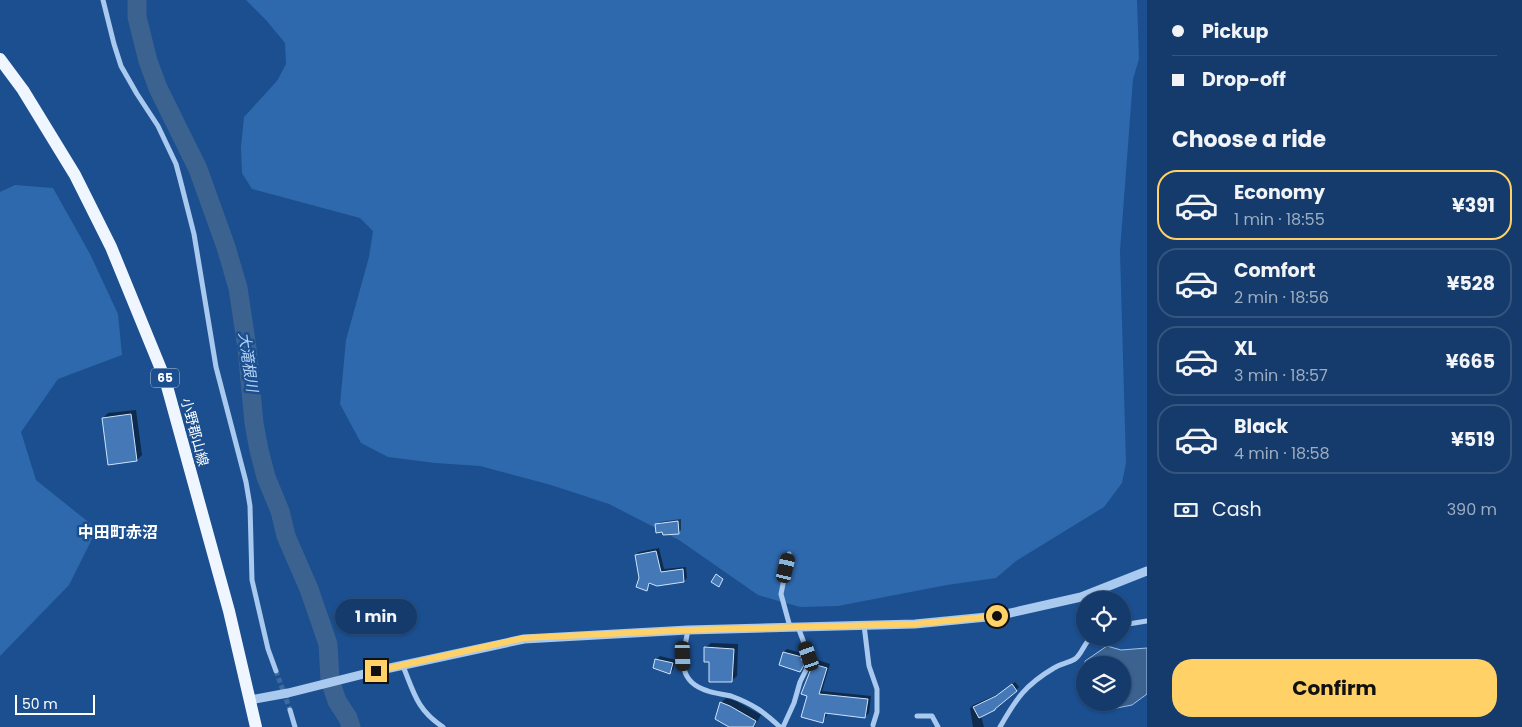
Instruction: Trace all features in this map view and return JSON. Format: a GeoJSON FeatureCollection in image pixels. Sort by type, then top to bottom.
{"type":"FeatureCollection","features":[{"type":"Feature","properties":{"kind":"main road","name":"小野郡山線"},"geometry":{"type":"LineString","coordinates":[[0,59],[23,90],[75,175],[111,247],[165,379],[226,602],[256,727]]}},
{"type":"Feature","properties":{"kind":"street"},"geometry":{"type":"LineString","coordinates":[[102,0],[121,66],[161,132],[176,164],[180,179],[194,234],[216,367],[246,482],[250,506],[252,580],[268,649],[276,671]]}},
{"type":"Feature","properties":{"kind":"street"},"geometry":{"type":"LineString","coordinates":[[688,630],[683,656],[683,670],[692,684],[698,688],[731,696],[760,708],[782,727],[794,703],[800,682],[808,666],[809,656],[794,627],[781,594],[789,554]]}},
{"type":"Feature","properties":{"kind":"street"},"geometry":{"type":"LineString","coordinates":[[250,700],[288,693],[524,638],[688,630],[915,624],[997,616],[1081,597],[1147,570]]}},
{"type":"Feature","properties":{"kind":"street"},"geometry":{"type":"LineString","coordinates":[[1131,624],[1147,621]]}},
{"type":"Feature","properties":{"kind":"street"},"geometry":{"type":"LineString","coordinates":[[864,625],[869,666],[877,689],[877,712],[873,725]]}},
{"type":"Feature","properties":{"kind":"street"},"geometry":{"type":"LineString","coordinates":[[1000,727],[1016,698],[1033,682],[1056,667],[1070,662],[1077,657],[1085,646]]}},
{"type":"Feature","properties":{"kind":"street"},"geometry":{"type":"LineString","coordinates":[[404,666],[414,695],[422,710],[443,727]]}},
{"type":"Feature","properties":{"kind":"street"},"geometry":{"type":"LineString","coordinates":[[290,710],[295,727]]}},
{"type":"Feature","properties":{"kind":"street"},"geometry":{"type":"LineString","coordinates":[[917,716],[932,716],[938,727]]}},
{"type":"Feature","properties":{"kind":"shaded area"},"geometry":{"type":"Polygon","coordinates":[[[246,0],[1137,0],[1139,59],[1133,79],[1120,251],[1126,463],[1122,483],[1104,507],[1016,561],[996,578],[947,585],[838,606],[800,607],[758,595],[679,540],[609,504],[551,485],[480,466],[388,457],[361,443],[340,404],[346,340],[369,257],[373,231],[360,218],[252,189],[242,173],[241,147],[244,117],[277,81],[286,64],[285,43],[246,0]]]}},
{"type":"Feature","properties":{"kind":"shaded area"},"geometry":{"type":"Polygon","coordinates":[[[15,185],[53,188],[90,254],[118,314],[122,355],[58,379],[21,432],[36,480],[97,529],[69,585],[0,656],[0,192],[15,185]]]}},
{"type":"Feature","properties":{"kind":"shaded area"},"geometry":{"type":"Polygon","coordinates":[[[1107,646],[1121,650],[1147,648],[1147,694],[1131,705],[1131,656],[1092,656],[1107,646]]]}},
{"type":"Feature","properties":{"kind":"building"},"geometry":{"type":"Polygon","coordinates":[[[131,414],[137,461],[108,465],[102,418],[131,414]]]}},
{"type":"Feature","properties":{"kind":"building"},"geometry":{"type":"Polygon","coordinates":[[[678,521],[679,534],[663,535],[662,532],[656,533],[655,524],[678,521]]]}},
{"type":"Feature","properties":{"kind":"building"},"geometry":{"type":"Polygon","coordinates":[[[656,551],[661,572],[683,569],[684,582],[657,586],[649,583],[647,591],[636,587],[639,578],[635,555],[656,551]]]}},
{"type":"Feature","properties":{"kind":"building"},"geometry":{"type":"Polygon","coordinates":[[[716,574],[723,579],[719,587],[711,582],[716,574]]]}},
{"type":"Feature","properties":{"kind":"building"},"geometry":{"type":"Polygon","coordinates":[[[704,647],[734,649],[732,682],[709,682],[709,662],[704,662],[704,647]]]}},
{"type":"Feature","properties":{"kind":"building"},"geometry":{"type":"Polygon","coordinates":[[[783,652],[802,657],[801,660],[804,661],[804,665],[800,672],[779,665],[783,652]]]}},
{"type":"Feature","properties":{"kind":"building"},"geometry":{"type":"Polygon","coordinates":[[[655,659],[673,663],[670,674],[653,668],[655,659]]]}},
{"type":"Feature","properties":{"kind":"building"},"geometry":{"type":"Polygon","coordinates":[[[813,664],[827,668],[819,694],[868,699],[865,718],[825,713],[823,723],[801,717],[807,696],[801,694],[813,664]]]}},
{"type":"Feature","properties":{"kind":"building"},"geometry":{"type":"Polygon","coordinates":[[[1012,684],[1017,691],[995,710],[979,718],[973,707],[996,696],[1012,684]]]}},
{"type":"Feature","properties":{"kind":"building"},"geometry":{"type":"Polygon","coordinates":[[[720,702],[756,721],[753,727],[729,727],[715,719],[720,702]]]}},
{"type":"Feature","properties":{"kind":"waterway","name":"大滝根川"},"geometry":{"type":"LineString","coordinates":[[137,0],[137,17],[148,61],[158,88],[198,169],[226,247],[238,288],[247,348],[254,423],[266,477],[280,511],[286,536],[309,589],[328,644],[330,680],[337,701],[348,718],[351,727]]}},
{"type":"Feature","properties":{"kind":"tunnel"},"geometry":{"type":"LineString","coordinates":[[276,671],[290,710]]}},
{"type":"Feature","properties":{"kind":"district","name":"中田町赤沼"},"geometry":{"type":"Point","coordinates":[118,532]}},
{"type":"Feature","properties":{"kind":"route"},"geometry":{"type":"LineString","coordinates":[[376,671],[524,638],[688,630],[915,624],[997,616]]}}]}
